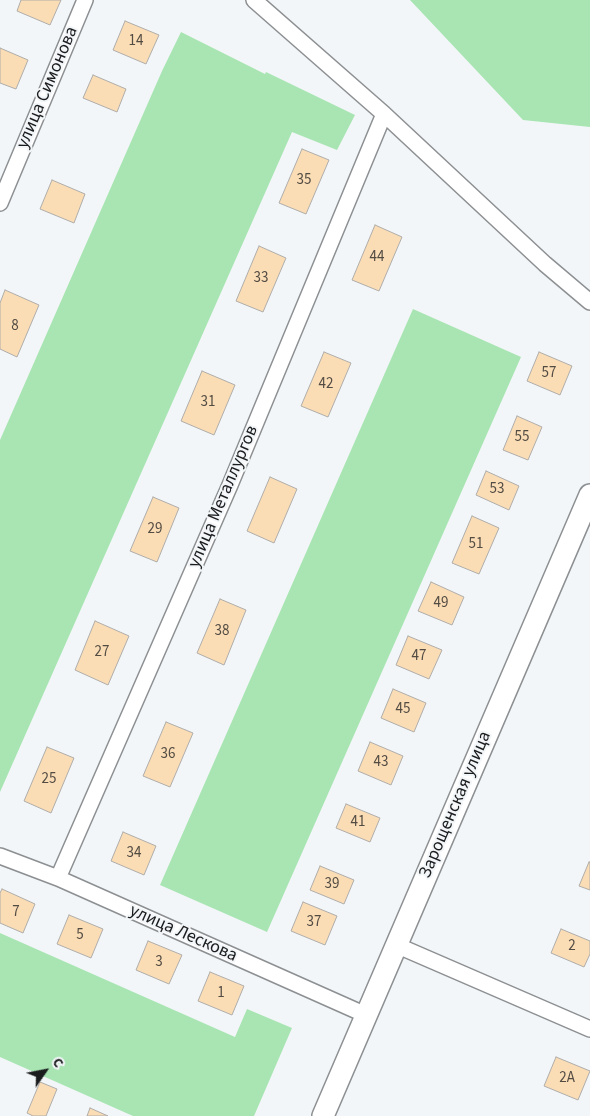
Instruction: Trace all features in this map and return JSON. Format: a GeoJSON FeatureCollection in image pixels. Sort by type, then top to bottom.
{"type":"FeatureCollection","features":[{"type":"Feature","properties":{"kind":"street","name":"улица Симонова"},"geometry":{"type":"LineString","coordinates":[[0,203],[85,0]]}},
{"type":"Feature","properties":{"kind":"street"},"geometry":{"type":"LineString","coordinates":[[254,0],[384,114],[538,257],[590,302]]}},
{"type":"Feature","properties":{"kind":"street","name":"улица Металлургов"},"geometry":{"type":"LineString","coordinates":[[58,878],[230,485],[384,114]]}},
{"type":"Feature","properties":{"kind":"street","name":"Зарощенская улица"},"geometry":{"type":"LineString","coordinates":[[323,1116],[590,494]]}},
{"type":"Feature","properties":{"kind":"street","name":"улица Лескова"},"geometry":{"type":"LineString","coordinates":[[0,856],[58,878],[366,1014]]}},
{"type":"Feature","properties":{"kind":"street"},"geometry":{"type":"LineString","coordinates":[[396,945],[590,1029]]}},
{"type":"Feature","properties":{"kind":"green space"},"geometry":{"type":"Polygon","coordinates":[[[410,0],[590,0],[590,127],[523,120],[410,0]]]}},
{"type":"Feature","properties":{"kind":"green space"},"geometry":{"type":"Polygon","coordinates":[[[181,32],[265,74],[266,72],[355,115],[337,150],[292,132],[0,792],[0,440],[162,71],[181,32]]]}},
{"type":"Feature","properties":{"kind":"green space"},"geometry":{"type":"Polygon","coordinates":[[[413,309],[521,357],[267,932],[160,885],[413,309]]]}},
{"type":"Feature","properties":{"kind":"green space"},"geometry":{"type":"Polygon","coordinates":[[[0,933],[235,1037],[247,1009],[292,1028],[254,1116],[133,1116],[0,1057],[0,933]]]}},
{"type":"Feature","properties":{"kind":"building"},"geometry":{"type":"Polygon","coordinates":[[[21,0],[61,0],[50,25],[17,11],[21,0]]]}},
{"type":"Feature","properties":{"kind":"building"},"geometry":{"type":"Polygon","coordinates":[[[125,21],[159,35],[146,64],[113,50],[125,21]]]}},
{"type":"Feature","properties":{"kind":"building"},"geometry":{"type":"Polygon","coordinates":[[[0,48],[28,60],[16,89],[0,83],[0,48]]]}},
{"type":"Feature","properties":{"kind":"building"},"geometry":{"type":"Polygon","coordinates":[[[93,75],[126,89],[117,112],[83,98],[93,75]]]}},
{"type":"Feature","properties":{"kind":"building"},"geometry":{"type":"Polygon","coordinates":[[[302,149],[329,160],[306,214],[279,203],[302,149]]]}},
{"type":"Feature","properties":{"kind":"building"},"geometry":{"type":"Polygon","coordinates":[[[52,180],[85,194],[74,223],[40,209],[52,180]]]}},
{"type":"Feature","properties":{"kind":"building"},"geometry":{"type":"Polygon","coordinates":[[[375,225],[402,237],[379,291],[352,280],[375,225]]]}},
{"type":"Feature","properties":{"kind":"building"},"geometry":{"type":"Polygon","coordinates":[[[259,246],[286,258],[263,312],[236,301],[259,246]]]}},
{"type":"Feature","properties":{"kind":"building"},"geometry":{"type":"Polygon","coordinates":[[[5,290],[39,305],[17,357],[0,349],[0,303],[5,290]]]}},
{"type":"Feature","properties":{"kind":"building"},"geometry":{"type":"Polygon","coordinates":[[[324,352],[351,363],[328,417],[301,406],[324,352]]]}},
{"type":"Feature","properties":{"kind":"building"},"geometry":{"type":"Polygon","coordinates":[[[539,352],[572,366],[560,395],[527,381],[539,352]]]}},
{"type":"Feature","properties":{"kind":"building"},"geometry":{"type":"Polygon","coordinates":[[[202,371],[235,385],[214,435],[181,421],[202,371]]]}},
{"type":"Feature","properties":{"kind":"building"},"geometry":{"type":"Polygon","coordinates":[[[517,416],[542,427],[528,460],[503,450],[517,416]]]}},
{"type":"Feature","properties":{"kind":"building"},"geometry":{"type":"Polygon","coordinates":[[[486,471],[519,486],[509,510],[476,495],[486,471]]]}},
{"type":"Feature","properties":{"kind":"building"},"geometry":{"type":"Polygon","coordinates":[[[270,477],[297,489],[274,543],[247,531],[270,477]]]}},
{"type":"Feature","properties":{"kind":"building"},"geometry":{"type":"Polygon","coordinates":[[[153,497],[179,508],[157,562],[130,551],[153,497]]]}},
{"type":"Feature","properties":{"kind":"building"},"geometry":{"type":"Polygon","coordinates":[[[472,516],[499,528],[479,574],[452,563],[472,516]]]}},
{"type":"Feature","properties":{"kind":"building"},"geometry":{"type":"Polygon","coordinates":[[[431,582],[464,597],[452,625],[418,611],[431,582]]]}},
{"type":"Feature","properties":{"kind":"building"},"geometry":{"type":"Polygon","coordinates":[[[220,599],[246,610],[224,665],[197,653],[220,599]]]}},
{"type":"Feature","properties":{"kind":"building"},"geometry":{"type":"Polygon","coordinates":[[[95,621],[129,636],[108,685],[75,670],[95,621]]]}},
{"type":"Feature","properties":{"kind":"building"},"geometry":{"type":"Polygon","coordinates":[[[408,636],[442,650],[429,679],[396,665],[408,636]]]}},
{"type":"Feature","properties":{"kind":"building"},"geometry":{"type":"Polygon","coordinates":[[[393,689],[426,703],[414,732],[381,718],[393,689]]]}},
{"type":"Feature","properties":{"kind":"building"},"geometry":{"type":"Polygon","coordinates":[[[166,722],[193,733],[170,787],[143,776],[166,722]]]}},
{"type":"Feature","properties":{"kind":"building"},"geometry":{"type":"Polygon","coordinates":[[[370,742],[403,756],[391,785],[358,771],[370,742]]]}},
{"type":"Feature","properties":{"kind":"building"},"geometry":{"type":"Polygon","coordinates":[[[47,747],[74,758],[51,813],[24,801],[47,747]]]}},
{"type":"Feature","properties":{"kind":"building"},"geometry":{"type":"Polygon","coordinates":[[[346,804],[380,818],[370,842],[336,828],[346,804]]]}},
{"type":"Feature","properties":{"kind":"building"},"geometry":{"type":"Polygon","coordinates":[[[123,832],[156,846],[144,875],[111,861],[123,832]]]}},
{"type":"Feature","properties":{"kind":"building"},"geometry":{"type":"Polygon","coordinates":[[[590,862],[590,890],[579,886],[590,862]]]}},
{"type":"Feature","properties":{"kind":"building"},"geometry":{"type":"Polygon","coordinates":[[[320,866],[354,880],[344,904],[310,890],[320,866]]]}},
{"type":"Feature","properties":{"kind":"building"},"geometry":{"type":"Polygon","coordinates":[[[2,889],[35,904],[23,933],[0,923],[0,893],[2,889]]]}},
{"type":"Feature","properties":{"kind":"building"},"geometry":{"type":"Polygon","coordinates":[[[303,902],[337,916],[325,945],[291,931],[303,902]]]}},
{"type":"Feature","properties":{"kind":"building"},"geometry":{"type":"Polygon","coordinates":[[[69,915],[103,929],[91,958],[57,944],[69,915]]]}},
{"type":"Feature","properties":{"kind":"building"},"geometry":{"type":"Polygon","coordinates":[[[561,929],[590,941],[590,954],[584,967],[551,953],[561,929]]]}},
{"type":"Feature","properties":{"kind":"building"},"geometry":{"type":"Polygon","coordinates":[[[148,941],[182,955],[169,984],[136,970],[148,941]]]}},
{"type":"Feature","properties":{"kind":"building"},"geometry":{"type":"Polygon","coordinates":[[[210,972],[244,986],[232,1015],[198,1001],[210,972]]]}},
{"type":"Feature","properties":{"kind":"building"},"geometry":{"type":"Polygon","coordinates":[[[556,1057],[590,1071],[578,1100],[544,1086],[556,1057]]]}},
{"type":"Feature","properties":{"kind":"building"},"geometry":{"type":"Polygon","coordinates":[[[40,1082],[57,1089],[46,1116],[33,1116],[27,1113],[40,1082]]]}},
{"type":"Feature","properties":{"kind":"building"},"geometry":{"type":"Polygon","coordinates":[[[90,1108],[108,1116],[87,1116],[90,1108]]]}}]}
